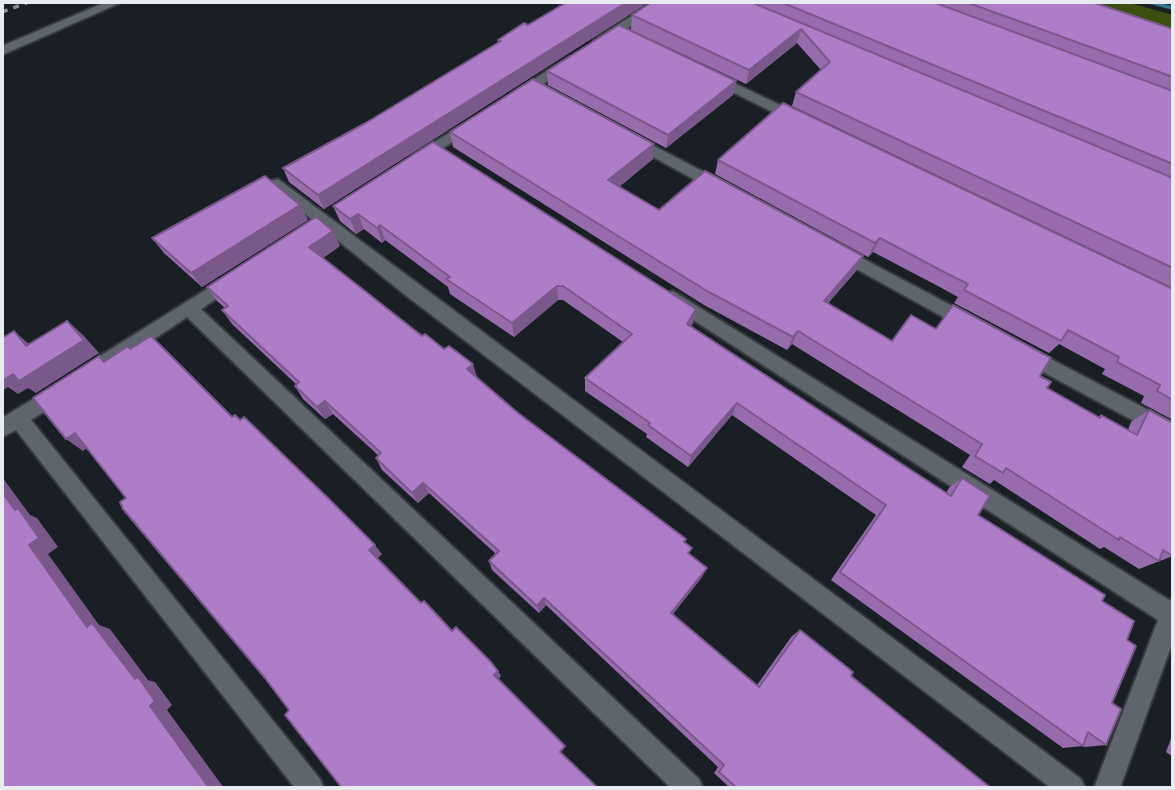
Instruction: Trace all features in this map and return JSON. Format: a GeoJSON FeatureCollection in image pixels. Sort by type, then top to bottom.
{"type":"FeatureCollection","features":[{"type":"Feature","properties":{"kind":"street"},"geometry":{"type":"LineString","coordinates":[[2,51],[116,2]]}},
{"type":"Feature","properties":{"kind":"street"},"geometry":{"type":"LineString","coordinates":[[402,169],[532,84],[622,33],[661,2]]}},
{"type":"Feature","properties":{"kind":"street"},"geometry":{"type":"LineString","coordinates":[[702,72],[814,126]]}},
{"type":"Feature","properties":{"kind":"street"},"geometry":{"type":"LineString","coordinates":[[532,84],[556,97]]}},
{"type":"Feature","properties":{"kind":"street"},"geometry":{"type":"LineString","coordinates":[[615,130],[732,194]]}},
{"type":"Feature","properties":{"kind":"street"},"geometry":{"type":"LineString","coordinates":[[436,146],[460,161]]}},
{"type":"Feature","properties":{"kind":"street"},"geometry":{"type":"LineString","coordinates":[[278,184],[729,531],[1072,788]]}},
{"type":"Feature","properties":{"kind":"street"},"geometry":{"type":"LineString","coordinates":[[829,247],[989,333]]}},
{"type":"Feature","properties":{"kind":"street"},"geometry":{"type":"LineString","coordinates":[[98,366],[245,272]]}},
{"type":"Feature","properties":{"kind":"street"},"geometry":{"type":"LineString","coordinates":[[658,289],[1172,613],[1107,788]]}},
{"type":"Feature","properties":{"kind":"street"},"geometry":{"type":"LineString","coordinates":[[189,308],[690,788]]}},
{"type":"Feature","properties":{"kind":"street"},"geometry":{"type":"LineString","coordinates":[[1013,346],[1173,433]]}},
{"type":"Feature","properties":{"kind":"street"},"geometry":{"type":"LineString","coordinates":[[75,381],[10,423],[311,788]]}},
{"type":"Feature","properties":{"kind":"green space"},"geometry":{"type":"Polygon","coordinates":[[[1083,2],[1126,2],[1173,15],[1173,32],[1083,2]]]}},
{"type":"Feature","properties":{"kind":"building"},"geometry":{"type":"Polygon","coordinates":[[[567,2],[627,2],[318,195],[283,168],[364,124],[501,41],[498,40],[524,23],[528,25],[567,2]]]}},
{"type":"Feature","properties":{"kind":"building"},"geometry":{"type":"Polygon","coordinates":[[[652,2],[751,2],[1173,178],[1173,268],[796,92],[830,62],[801,29],[749,70],[632,15],[652,2]]]}},
{"type":"Feature","properties":{"kind":"building"},"geometry":{"type":"Polygon","coordinates":[[[781,2],[933,2],[1173,91],[1173,164],[781,2]]]}},
{"type":"Feature","properties":{"kind":"building"},"geometry":{"type":"Polygon","coordinates":[[[966,2],[1092,2],[1173,29],[1173,77],[966,2]]]}},
{"type":"Feature","properties":{"kind":"building"},"geometry":{"type":"Polygon","coordinates":[[[619,25],[736,81],[668,135],[547,71],[619,25]]]}},
{"type":"Feature","properties":{"kind":"building"},"geometry":{"type":"Polygon","coordinates":[[[533,79],[654,144],[608,180],[659,210],[705,171],[863,256],[824,301],[892,341],[911,315],[936,329],[953,305],[1051,358],[1040,376],[1051,382],[1047,388],[1100,418],[1101,415],[1137,435],[1149,410],[1173,423],[1173,556],[1163,550],[1159,561],[1120,537],[1119,540],[1006,468],[1003,473],[975,456],[982,444],[798,331],[793,337],[707,291],[450,132],[533,79]]]}},
{"type":"Feature","properties":{"kind":"building"},"geometry":{"type":"Polygon","coordinates":[[[783,103],[1173,289],[1173,400],[1157,391],[1160,385],[1117,362],[1119,357],[1068,330],[1061,341],[964,290],[968,284],[880,238],[875,243],[718,160],[783,103]]]}},
{"type":"Feature","properties":{"kind":"building"},"geometry":{"type":"Polygon","coordinates":[[[433,142],[696,309],[687,324],[951,496],[962,478],[990,496],[978,515],[1105,595],[1102,601],[1134,621],[1127,640],[1136,646],[1112,703],[1121,709],[1106,745],[1088,732],[1083,746],[840,572],[886,505],[737,403],[691,456],[648,425],[650,423],[585,378],[632,334],[563,286],[557,286],[512,323],[446,279],[450,277],[380,225],[377,228],[358,214],[350,219],[333,206],[433,142]]]}},
{"type":"Feature","properties":{"kind":"building"},"geometry":{"type":"Polygon","coordinates":[[[265,176],[300,205],[191,273],[152,238],[265,176]]]}},
{"type":"Feature","properties":{"kind":"building"},"geometry":{"type":"Polygon","coordinates":[[[316,217],[333,231],[309,247],[422,336],[425,334],[444,349],[449,346],[473,364],[467,369],[518,413],[686,539],[684,542],[692,548],[688,553],[707,568],[671,613],[759,687],[800,630],[853,672],[851,676],[991,788],[737,788],[719,772],[724,765],[544,598],[537,606],[489,561],[499,551],[423,483],[412,493],[376,458],[381,453],[325,401],[317,407],[295,386],[299,382],[222,310],[228,306],[207,287],[316,217]]]}},
{"type":"Feature","properties":{"kind":"building"},"geometry":{"type":"Polygon","coordinates":[[[67,321],[84,340],[19,381],[13,374],[2,381],[2,335],[4,337],[14,331],[26,346],[67,321]]]}},
{"type":"Feature","properties":{"kind":"building"},"geometry":{"type":"Polygon","coordinates":[[[151,336],[232,417],[235,415],[240,420],[244,417],[375,545],[369,550],[421,603],[424,601],[452,631],[456,627],[490,661],[498,671],[494,675],[565,746],[560,752],[598,788],[342,788],[285,715],[289,710],[265,678],[123,509],[120,502],[126,498],[75,433],[66,439],[33,398],[99,356],[104,362],[128,346],[130,349],[151,336]]]}},
{"type":"Feature","properties":{"kind":"building"},"geometry":{"type":"Polygon","coordinates":[[[2,492],[15,510],[18,508],[39,538],[29,545],[87,627],[92,623],[135,679],[138,677],[155,701],[150,706],[209,788],[2,788],[2,492]]]}},
{"type":"Feature","properties":{"kind":"waterway"},"geometry":{"type":"LineString","coordinates":[[1148,2],[1173,8]]}},
{"type":"Feature","properties":{"kind":"railway"},"geometry":{"type":"LineString","coordinates":[[2,12],[29,2]]}}]}
